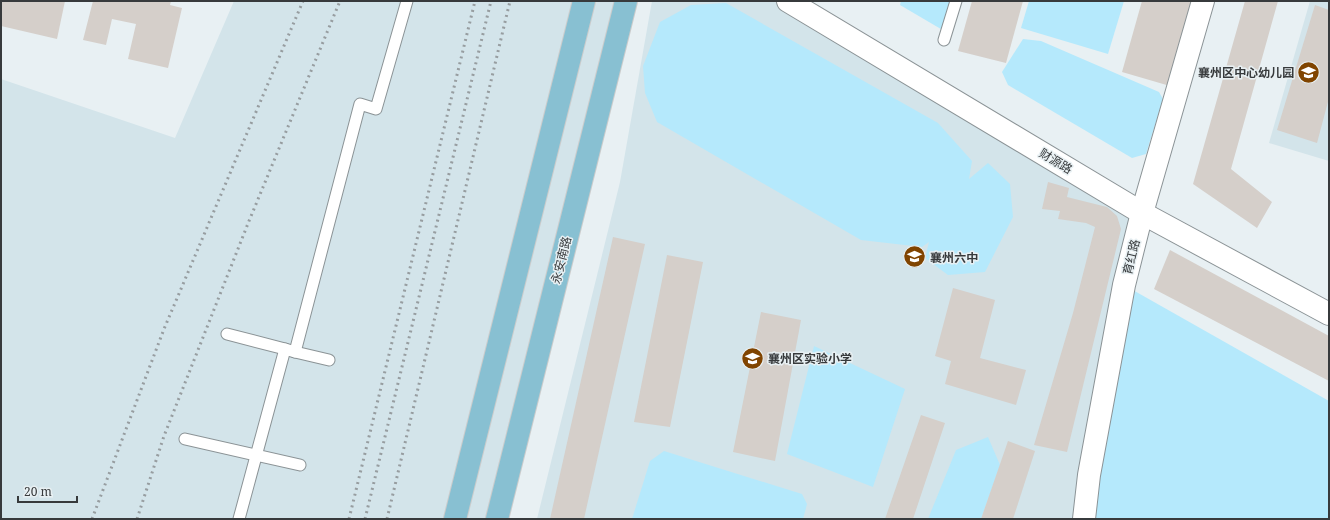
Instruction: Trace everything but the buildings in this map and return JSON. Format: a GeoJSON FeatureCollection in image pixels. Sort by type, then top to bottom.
{"type":"FeatureCollection","features":[{"type":"Feature","properties":{"kind":"main road"},"geometry":{"type":"LineString","coordinates":[[455,519],[584,1]]}},
{"type":"Feature","properties":{"kind":"main road","name":"永安南路"},"geometry":{"type":"LineString","coordinates":[[497,519],[626,1]]}},
{"type":"Feature","properties":{"kind":"street","name":"财源路"},"geometry":{"type":"LineString","coordinates":[[788,1],[1142,213],[1329,314]]}},
{"type":"Feature","properties":{"kind":"street","name":"育红路"},"geometry":{"type":"LineString","coordinates":[[1084,519],[1089,475],[1124,285],[1142,213],[1203,1]]}},
{"type":"Feature","properties":{"kind":"lane"},"geometry":{"type":"LineString","coordinates":[[239,519],[256,455],[290,351],[360,104],[376,109],[407,1]]}},
{"type":"Feature","properties":{"kind":"lane"},"geometry":{"type":"LineString","coordinates":[[944,40],[956,1]]}},
{"type":"Feature","properties":{"kind":"lane"},"geometry":{"type":"LineString","coordinates":[[227,334],[329,360]]}},
{"type":"Feature","properties":{"kind":"lane"},"geometry":{"type":"LineString","coordinates":[[185,439],[300,465]]}},
{"type":"Feature","properties":{"kind":"shaded area"},"geometry":{"type":"Polygon","coordinates":[[[234,1],[621,1],[496,519],[1,519],[1,79],[175,138],[234,1]]]}},
{"type":"Feature","properties":{"kind":"shaded area","name":"襄州六中"},"geometry":{"type":"Polygon","coordinates":[[[652,1],[788,1],[1142,213],[1084,519],[537,519],[620,182],[652,1]]]}},
{"type":"Feature","properties":{"kind":"shaded area"},"geometry":{"type":"Polygon","coordinates":[[[901,1],[956,1],[946,32],[900,5],[901,1]]]}},
{"type":"Feature","properties":{"kind":"shaded area"},"geometry":{"type":"Polygon","coordinates":[[[1029,1],[1124,1],[1108,54],[1021,28],[1029,1]]]}},
{"type":"Feature","properties":{"kind":"shaded area","name":"襄州区中心幼儿园"},"geometry":{"type":"Polygon","coordinates":[[[1310,1],[1329,1],[1329,161],[1269,143],[1310,1]]]}},
{"type":"Feature","properties":{"kind":"shaded area"},"geometry":{"type":"Polygon","coordinates":[[[726,3],[938,123],[972,161],[969,179],[988,163],[1010,184],[1013,217],[985,272],[948,275],[925,258],[929,242],[922,247],[861,240],[657,122],[645,93],[643,66],[660,22],[691,5],[726,3]]]}},
{"type":"Feature","properties":{"kind":"shaded area"},"geometry":{"type":"Polygon","coordinates":[[[1023,39],[1041,41],[1159,92],[1163,99],[1146,154],[1132,158],[1008,85],[1002,72],[1023,39]]]}},
{"type":"Feature","properties":{"kind":"shaded area"},"geometry":{"type":"Polygon","coordinates":[[[1124,285],[1329,401],[1329,519],[1084,519],[1124,285]]]}},
{"type":"Feature","properties":{"kind":"shaded area"},"geometry":{"type":"Polygon","coordinates":[[[814,346],[905,389],[873,487],[787,454],[814,346]]]}},
{"type":"Feature","properties":{"kind":"shaded area"},"geometry":{"type":"Polygon","coordinates":[[[988,437],[1000,465],[981,519],[928,519],[956,450],[988,437]]]}},
{"type":"Feature","properties":{"kind":"shaded area"},"geometry":{"type":"Polygon","coordinates":[[[664,451],[802,494],[807,504],[803,519],[632,519],[650,461],[664,451]]]}},
{"type":"Feature","properties":{"kind":"railway"},"geometry":{"type":"LineString","coordinates":[[92,519],[164,329],[303,1]]}},
{"type":"Feature","properties":{"kind":"railway"},"geometry":{"type":"LineString","coordinates":[[137,519],[164,436],[249,221],[340,1]]}},
{"type":"Feature","properties":{"kind":"railway"},"geometry":{"type":"LineString","coordinates":[[349,519],[475,1]]}},
{"type":"Feature","properties":{"kind":"railway"},"geometry":{"type":"LineString","coordinates":[[365,519],[491,1]]}},
{"type":"Feature","properties":{"kind":"railway"},"geometry":{"type":"LineString","coordinates":[[387,519],[510,1]]}},
{"type":"Feature","properties":{"kind":"place","name":"襄州区中心幼儿园"},"geometry":{"type":"Point","coordinates":[1309,72]}},
{"type":"Feature","properties":{"kind":"place","name":"襄州六中"},"geometry":{"type":"Point","coordinates":[915,257]}},
{"type":"Feature","properties":{"kind":"place","name":"襄州区实验小学"},"geometry":{"type":"Point","coordinates":[752,358]}}]}
